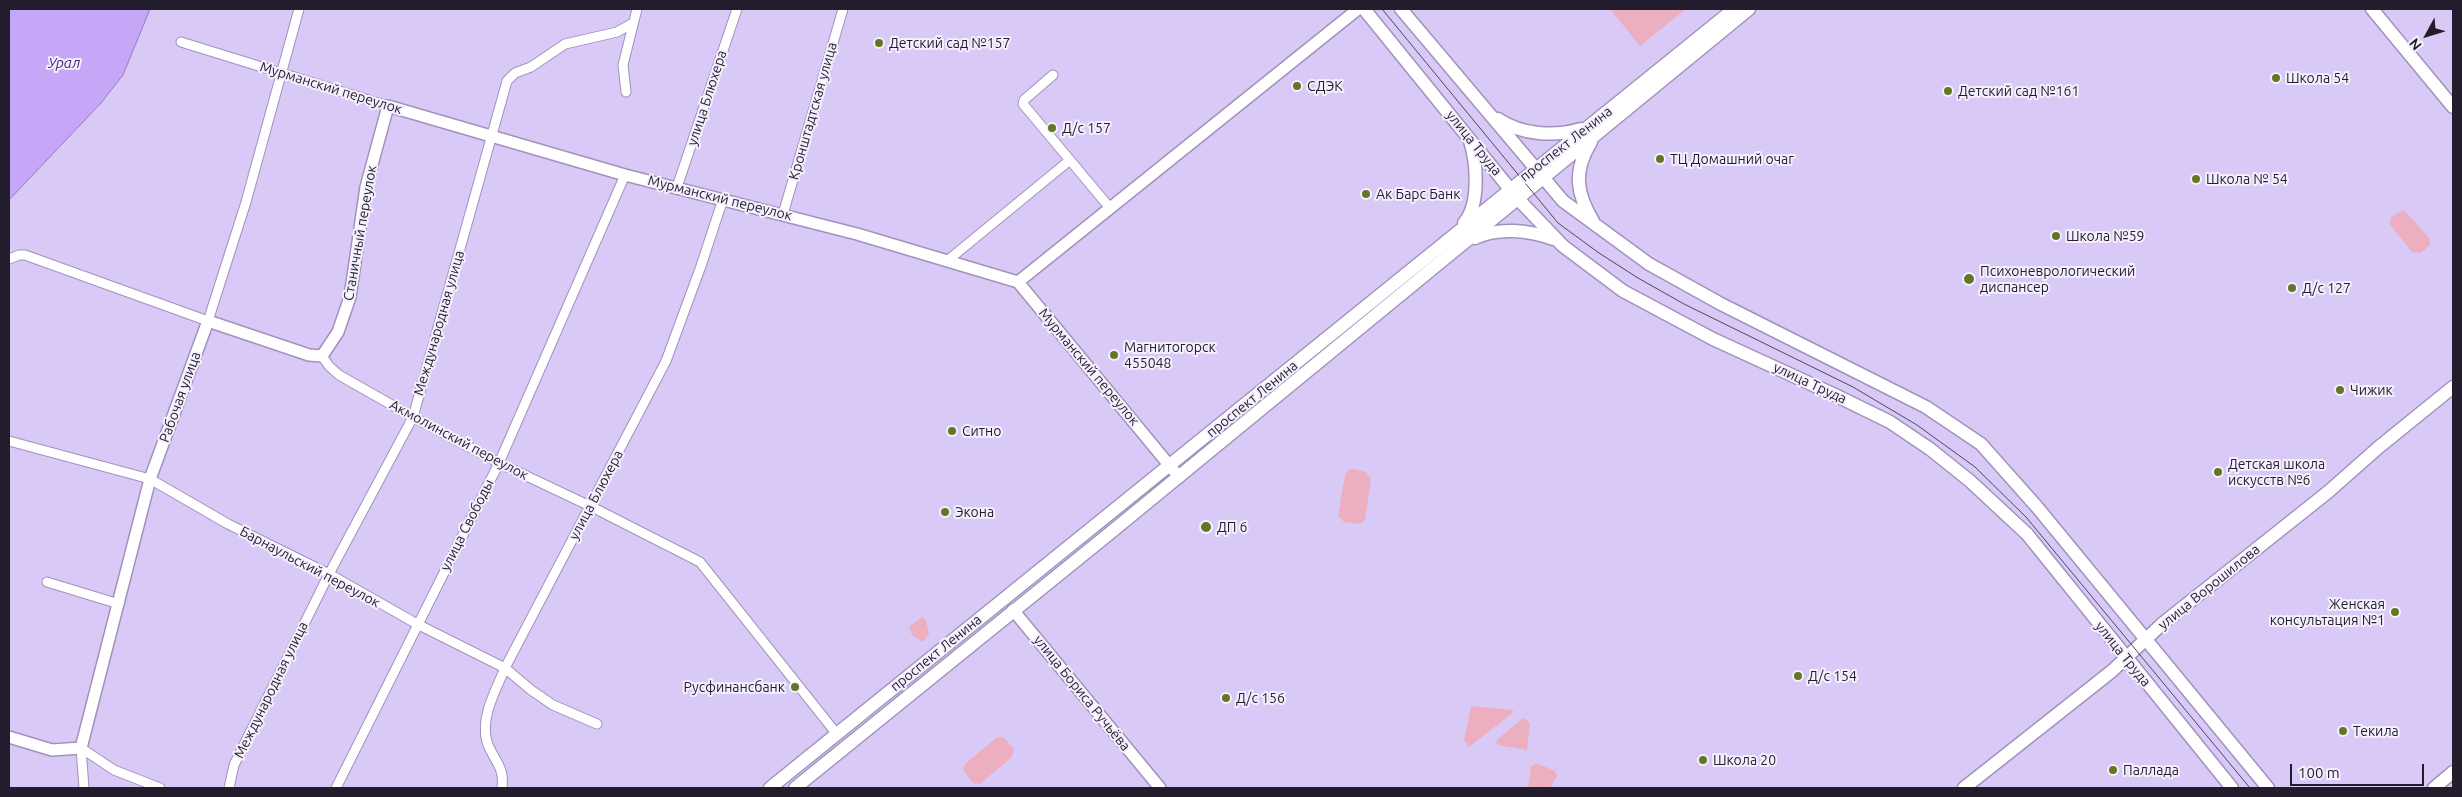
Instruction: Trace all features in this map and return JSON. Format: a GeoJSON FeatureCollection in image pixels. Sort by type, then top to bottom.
{"type":"FeatureCollection","features":[{"type":"Feature","properties":{"kind":"main road","name":"улица Труда"},"geometry":{"type":"LineString","coordinates":[[1364,9],[1518,199],[1557,241],[1623,291],[1713,339],[1882,418],[1930,449],[1970,481],[2027,534],[2232,788]]}},
{"type":"Feature","properties":{"kind":"main road","name":"улица Труда"},"geometry":{"type":"LineString","coordinates":[[1401,9],[1563,201],[1657,269],[1721,304],[1926,407],[1981,444],[2037,507],[2268,788]]}},
{"type":"Feature","properties":{"kind":"main road","name":"проспект Ленина"},"geometry":{"type":"LineString","coordinates":[[1592,131],[1734,9]]}},
{"type":"Feature","properties":{"kind":"main road","name":"проспект Ленина"},"geometry":{"type":"LineString","coordinates":[[770,788],[1510,188],[1539,173],[1749,9]]}},
{"type":"Feature","properties":{"kind":"main road"},"geometry":{"type":"LineString","coordinates":[[2372,9],[2453,107]]}},
{"type":"Feature","properties":{"kind":"main road"},"geometry":{"type":"LineString","coordinates":[[1486,111],[1510,127],[1530,132],[1569,133],[1592,131],[1583,154],[1578,186],[1582,202],[1598,227]]}},
{"type":"Feature","properties":{"kind":"main road"},"geometry":{"type":"LineString","coordinates":[[1453,235],[1466,221],[1471,208],[1476,180],[1475,156],[1469,137]]}},
{"type":"Feature","properties":{"kind":"main road","name":"проспект Ленина"},"geometry":{"type":"LineString","coordinates":[[794,788],[1180,477],[1518,199],[1539,173]]}},
{"type":"Feature","properties":{"kind":"main road"},"geometry":{"type":"LineString","coordinates":[[1464,243],[1485,233],[1513,231],[1542,235],[1557,241]]}},
{"type":"Feature","properties":{"kind":"main road","name":"улица Ворошилова"},"geometry":{"type":"LineString","coordinates":[[1964,788],[2126,658],[2146,639],[2328,492],[2379,447],[2453,387]]}},
{"type":"Feature","properties":{"kind":"main road","name":"улица Бориса Ручьёва"},"geometry":{"type":"LineString","coordinates":[[1004,598],[1013,610]]}},
{"type":"Feature","properties":{"kind":"main road"},"geometry":{"type":"LineString","coordinates":[[2434,788],[2453,772]]}},
{"type":"Feature","properties":{"kind":"street","name":"Рабочая улица"},"geometry":{"type":"LineString","coordinates":[[84,788],[81,748],[150,479],[208,321],[246,202],[283,74],[299,9]]}},
{"type":"Feature","properties":{"kind":"street"},"geometry":{"type":"LineString","coordinates":[[626,92],[623,65],[637,9]]}},
{"type":"Feature","properties":{"kind":"street","name":"улица Блюхера"},"geometry":{"type":"LineString","coordinates":[[677,187],[737,9]]}},
{"type":"Feature","properties":{"kind":"street","name":"Кронштадтская улица"},"geometry":{"type":"LineString","coordinates":[[783,214],[843,9]]}},
{"type":"Feature","properties":{"kind":"street"},"geometry":{"type":"LineString","coordinates":[[1018,282],[1358,9]]}},
{"type":"Feature","properties":{"kind":"street","name":"Международная улица"},"geometry":{"type":"LineString","coordinates":[[229,788],[234,765],[329,574],[412,417],[507,81],[515,74],[531,67],[565,44],[617,32],[633,23]]}},
{"type":"Feature","properties":{"kind":"street","name":"Мурманский переулок"},"geometry":{"type":"LineString","coordinates":[[180,42],[388,106],[625,175],[783,214],[1018,282],[1180,477]]}},
{"type":"Feature","properties":{"kind":"street"},"geometry":{"type":"LineString","coordinates":[[1053,75],[1024,100],[1023,104],[1110,208]]}},
{"type":"Feature","properties":{"kind":"street","name":"Станичный переулок"},"geometry":{"type":"LineString","coordinates":[[322,356],[338,332],[350,297],[366,187],[388,106]]}},
{"type":"Feature","properties":{"kind":"street"},"geometry":{"type":"LineString","coordinates":[[947,261],[1070,160]]}},
{"type":"Feature","properties":{"kind":"street","name":"улица Свободы"},"geometry":{"type":"LineString","coordinates":[[336,788],[499,463],[625,175]]}},
{"type":"Feature","properties":{"kind":"street","name":"улица Блюхера"},"geometry":{"type":"LineString","coordinates":[[502,788],[502,773],[487,743],[485,730],[487,714],[505,668],[666,360],[701,266],[723,199]]}},
{"type":"Feature","properties":{"kind":"street"},"geometry":{"type":"LineString","coordinates":[[11,258],[25,255],[297,352],[322,356]]}},
{"type":"Feature","properties":{"kind":"street","name":"Акмолинский переулок"},"geometry":{"type":"LineString","coordinates":[[322,356],[328,366],[339,375],[412,417],[499,463],[590,506],[700,562],[836,733]]}},
{"type":"Feature","properties":{"kind":"street","name":"Барнаульский переулок"},"geometry":{"type":"LineString","coordinates":[[9,442],[150,479],[228,524],[329,574],[417,624],[505,668],[531,690],[553,704],[597,724]]}},
{"type":"Feature","properties":{"kind":"street"},"geometry":{"type":"LineString","coordinates":[[47,582],[119,604]]}},
{"type":"Feature","properties":{"kind":"street","name":"улица Бориса Ручьёва"},"geometry":{"type":"LineString","coordinates":[[1013,610],[1160,788]]}},
{"type":"Feature","properties":{"kind":"street"},"geometry":{"type":"LineString","coordinates":[[9,737],[52,750],[81,748],[114,770],[160,788]]}},
{"type":"Feature","properties":{"kind":"shaded area"},"geometry":{"type":"Polygon","coordinates":[[[1610,9],[1686,9],[1640,46],[1610,9]]]}},
{"type":"Feature","properties":{"kind":"shaded area"},"geometry":{"type":"Polygon","coordinates":[[[2404,210],[2429,238],[2430,245],[2421,253],[2412,252],[2390,225],[2391,217],[2404,210]]]}},
{"type":"Feature","properties":{"kind":"shaded area"},"geometry":{"type":"Polygon","coordinates":[[[1349,470],[1366,472],[1371,479],[1365,520],[1359,524],[1344,522],[1338,516],[1345,475],[1349,470]]]}},
{"type":"Feature","properties":{"kind":"shaded area"},"geometry":{"type":"Polygon","coordinates":[[[922,617],[926,620],[929,634],[923,642],[912,635],[909,627],[922,617]]]}},
{"type":"Feature","properties":{"kind":"shaded area"},"geometry":{"type":"Polygon","coordinates":[[[1471,706],[1512,710],[1514,712],[1469,747],[1464,740],[1471,706]]]}},
{"type":"Feature","properties":{"kind":"shaded area"},"geometry":{"type":"Polygon","coordinates":[[[1523,718],[1530,723],[1527,750],[1498,745],[1496,742],[1499,738],[1523,718]]]}},
{"type":"Feature","properties":{"kind":"shaded area"},"geometry":{"type":"Polygon","coordinates":[[[1003,737],[1014,749],[1012,757],[980,784],[973,783],[963,770],[964,765],[996,738],[1003,737]]]}},
{"type":"Feature","properties":{"kind":"shaded area"},"geometry":{"type":"Polygon","coordinates":[[[1536,763],[1555,771],[1557,776],[1550,788],[1528,788],[1531,767],[1536,763]]]}},
{"type":"Feature","properties":{"kind":"water","name":"Урал"},"geometry":{"type":"Polygon","coordinates":[[[9,9],[150,9],[123,75],[101,103],[9,200],[9,9]]]}},
{"type":"Feature","properties":{"kind":"tram line"},"geometry":{"type":"LineString","coordinates":[[1382,9],[1558,223],[1599,253],[1684,304],[1853,387],[1917,425],[1975,467],[2026,517],[2250,788]]}},
{"type":"Feature","properties":{"kind":"place","name":"Детский сад №157"},"geometry":{"type":"Point","coordinates":[879,43]}},
{"type":"Feature","properties":{"kind":"place","name":"Школа 54"},"geometry":{"type":"Point","coordinates":[2276,78]}},
{"type":"Feature","properties":{"kind":"place","name":"СДЭК"},"geometry":{"type":"Point","coordinates":[1297,86]}},
{"type":"Feature","properties":{"kind":"place","name":"Детский сад №161"},"geometry":{"type":"Point","coordinates":[1948,91]}},
{"type":"Feature","properties":{"kind":"place","name":"Д/с 157"},"geometry":{"type":"Point","coordinates":[1052,128]}},
{"type":"Feature","properties":{"kind":"place","name":"ТЦ Домашний очаг"},"geometry":{"type":"Point","coordinates":[1660,159]}},
{"type":"Feature","properties":{"kind":"place","name":"Школа № 54"},"geometry":{"type":"Point","coordinates":[2196,179]}},
{"type":"Feature","properties":{"kind":"place","name":"Ак Барс Банк"},"geometry":{"type":"Point","coordinates":[1366,194]}},
{"type":"Feature","properties":{"kind":"place","name":"Школа №59"},"geometry":{"type":"Point","coordinates":[2056,236]}},
{"type":"Feature","properties":{"kind":"place","name":"Психоневрологический диспансер"},"geometry":{"type":"Point","coordinates":[1969,279]}},
{"type":"Feature","properties":{"kind":"place","name":"Д/с 127"},"geometry":{"type":"Point","coordinates":[2292,288]}},
{"type":"Feature","properties":{"kind":"place","name":"Магнитогорск 455048"},"geometry":{"type":"Point","coordinates":[1114,355]}},
{"type":"Feature","properties":{"kind":"place","name":"Чижик"},"geometry":{"type":"Point","coordinates":[2340,390]}},
{"type":"Feature","properties":{"kind":"place","name":"Ситно"},"geometry":{"type":"Point","coordinates":[952,431]}},
{"type":"Feature","properties":{"kind":"place","name":"Детская школа искусств №6"},"geometry":{"type":"Point","coordinates":[2218,472]}},
{"type":"Feature","properties":{"kind":"place","name":"Экона"},"geometry":{"type":"Point","coordinates":[945,512]}},
{"type":"Feature","properties":{"kind":"place","name":"ДП 6"},"geometry":{"type":"Point","coordinates":[1206,527]}},
{"type":"Feature","properties":{"kind":"place","name":"Женская консультация №1"},"geometry":{"type":"Point","coordinates":[2395,612]}},
{"type":"Feature","properties":{"kind":"place","name":"Д/с 154"},"geometry":{"type":"Point","coordinates":[1798,676]}},
{"type":"Feature","properties":{"kind":"place","name":"Русфинансбанк"},"geometry":{"type":"Point","coordinates":[795,687]}},
{"type":"Feature","properties":{"kind":"place","name":"Д/с 156"},"geometry":{"type":"Point","coordinates":[1226,698]}},
{"type":"Feature","properties":{"kind":"place","name":"Текила"},"geometry":{"type":"Point","coordinates":[2343,731]}},
{"type":"Feature","properties":{"kind":"place","name":"Школа 20"},"geometry":{"type":"Point","coordinates":[1703,760]}},
{"type":"Feature","properties":{"kind":"place","name":"Паллада"},"geometry":{"type":"Point","coordinates":[2113,770]}}]}
